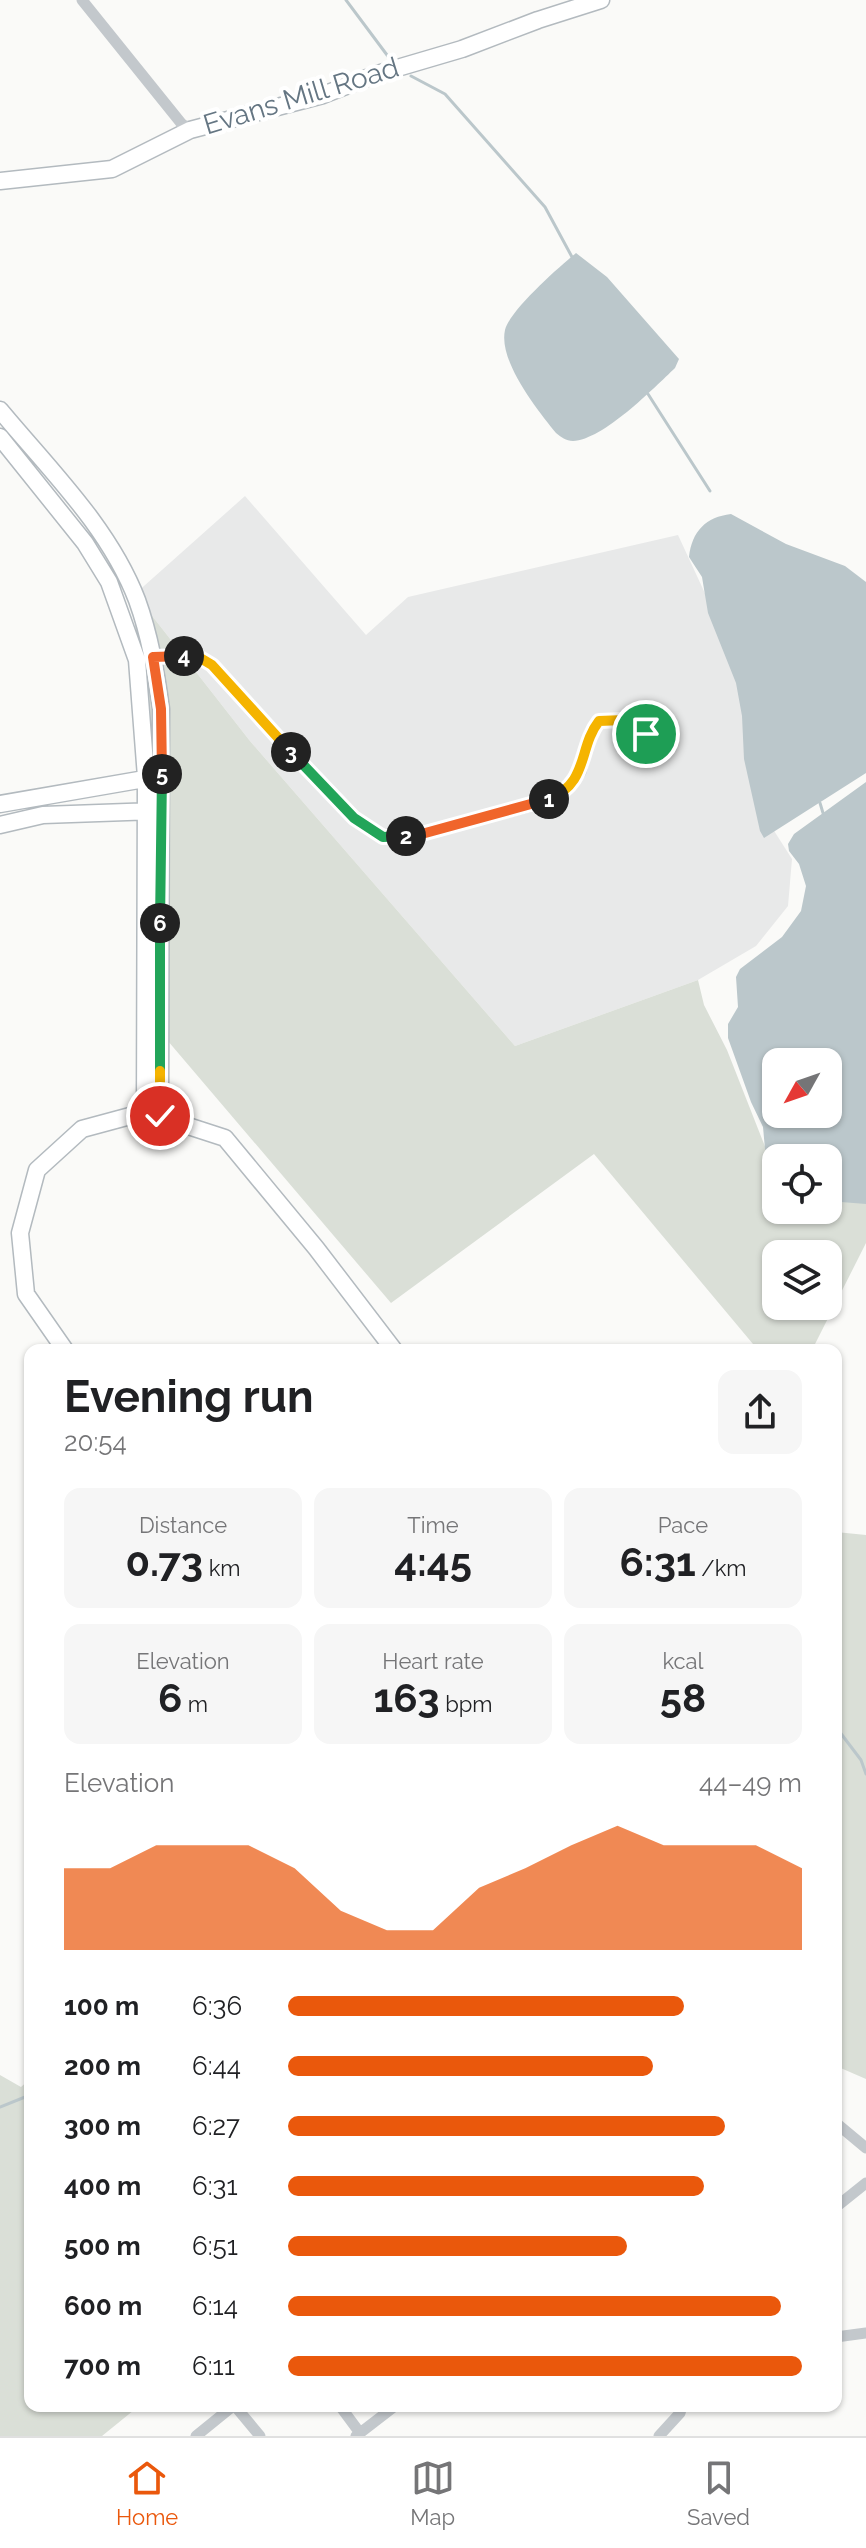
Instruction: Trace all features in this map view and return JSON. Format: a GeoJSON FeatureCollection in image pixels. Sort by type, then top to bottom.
{"type":"FeatureCollection","features":[{"type":"Feature","properties":{"kind":"street"},"geometry":{"type":"LineString","coordinates":[[82,0],[181,123],[190,130]]}},
{"type":"Feature","properties":{"kind":"street","name":"Evans Mill Road"},"geometry":{"type":"LineString","coordinates":[[0,181],[112,169],[190,130],[323,95],[377,74],[462,49],[601,0]]}},
{"type":"Feature","properties":{"kind":"street"},"geometry":{"type":"LineString","coordinates":[[0,410],[102,534],[136,598],[145,659],[154,777],[152,1114]]}},
{"type":"Feature","properties":{"kind":"street"},"geometry":{"type":"LineString","coordinates":[[0,437],[85,543],[109,582],[145,659]]}},
{"type":"Feature","properties":{"kind":"street"},"geometry":{"type":"LineString","coordinates":[[145,659],[197,656],[212,665],[354,818],[383,837],[418,835],[533,806],[557,796],[581,772],[593,729],[599,721],[624,720],[646,734],[664,752]]}},
{"type":"Feature","properties":{"kind":"street"},"geometry":{"type":"LineString","coordinates":[[0,804],[154,777]]}},
{"type":"Feature","properties":{"kind":"street"},"geometry":{"type":"LineString","coordinates":[[0,825],[43,815],[153,811]]}},
{"type":"Feature","properties":{"kind":"street"},"geometry":{"type":"LineString","coordinates":[[61,1344],[26,1294],[20,1233],[37,1170],[82,1129],[152,1114],[225,1138],[316,1248],[389,1344]]}},
{"type":"Feature","properties":{"kind":"street"},"geometry":{"type":"LineString","coordinates":[[842,2128],[866,2148]]}},
{"type":"Feature","properties":{"kind":"street"},"geometry":{"type":"LineString","coordinates":[[842,2202],[866,2183]]}},
{"type":"Feature","properties":{"kind":"street"},"geometry":{"type":"LineString","coordinates":[[842,2336],[866,2333]]}},
{"type":"Feature","properties":{"kind":"street"},"geometry":{"type":"LineString","coordinates":[[196,2436],[226,2412]]}},
{"type":"Feature","properties":{"kind":"street"},"geometry":{"type":"LineString","coordinates":[[239,2412],[260,2436]]}},
{"type":"Feature","properties":{"kind":"street"},"geometry":{"type":"LineString","coordinates":[[344,2412],[358,2434],[387,2412]]}},
{"type":"Feature","properties":{"kind":"street"},"geometry":{"type":"LineString","coordinates":[[659,2436],[680,2412]]}},
{"type":"Feature","properties":{"kind":"shaded area"},"geometry":{"type":"Polygon","coordinates":[[[576,253],[607,277],[679,359],[675,368],[613,423],[599,432],[573,441],[556,433],[530,399],[513,370],[504,342],[505,330],[516,312],[576,253]]]}},
{"type":"Feature","properties":{"kind":"shaded area"},"geometry":{"type":"Polygon","coordinates":[[[245,496],[366,635],[408,597],[678,535],[740,669],[771,826],[792,859],[788,906],[756,946],[698,980],[515,1046],[250,741],[135,594],[245,496]]]}},
{"type":"Feature","properties":{"kind":"shaded area"},"geometry":{"type":"Polygon","coordinates":[[[731,514],[786,544],[845,566],[866,582],[866,773],[764,838],[744,759],[742,716],[736,683],[708,613],[702,577],[689,557],[693,540],[702,527],[714,518],[731,514]]]}},
{"type":"Feature","properties":{"kind":"shaded area"},"geometry":{"type":"Polygon","coordinates":[[[135,594],[250,741],[515,1046],[698,980],[704,1005],[727,1050],[764,1144],[762,1224],[842,1224],[842,1197],[866,1198],[866,1243],[842,1291],[842,1240],[762,1240],[762,1320],[827,1320],[815,1344],[753,1344],[594,1154],[391,1303],[139,1007],[135,594]]]}},
{"type":"Feature","properties":{"kind":"shaded area"},"geometry":{"type":"Polygon","coordinates":[[[866,782],[866,1204],[842,1202],[842,1144],[765,1144],[763,1128],[842,1128],[842,1048],[762,1048],[762,1125],[728,1038],[728,1024],[738,1007],[736,977],[740,969],[782,937],[801,911],[806,886],[788,844],[794,834],[866,782]]]}},
{"type":"Feature","properties":{"kind":"shaded area"},"geometry":{"type":"Polygon","coordinates":[[[842,1533],[866,1535],[866,2079],[842,2069],[842,1533]]]}},
{"type":"Feature","properties":{"kind":"shaded area"},"geometry":{"type":"Polygon","coordinates":[[[0,2075],[21,2087],[24,2084],[24,2412],[132,2412],[102,2436],[0,2436],[0,2075]]]}},
{"type":"Feature","properties":{"kind":"waterway"},"geometry":{"type":"LineString","coordinates":[[346,0],[390,59]]}},
{"type":"Feature","properties":{"kind":"waterway"},"geometry":{"type":"LineString","coordinates":[[411,76],[445,94],[545,207],[572,257]]}},
{"type":"Feature","properties":{"kind":"waterway"},"geometry":{"type":"LineString","coordinates":[[648,394],[710,491]]}},
{"type":"Feature","properties":{"kind":"waterway"},"geometry":{"type":"LineString","coordinates":[[820,803],[823,813]]}},
{"type":"Feature","properties":{"kind":"waterway"},"geometry":{"type":"LineString","coordinates":[[842,1735],[861,1760],[866,1774]]}},
{"type":"Feature","properties":{"kind":"waterway"},"geometry":{"type":"LineString","coordinates":[[0,2107],[24,2097]]}},
{"type":"Feature","properties":{"kind":"route"},"geometry":{"type":"LineString","coordinates":[[160,1116],[161,709],[153,657],[197,656],[212,665],[354,818],[383,837],[418,835],[533,806],[557,796],[581,772],[593,729],[599,721],[624,720],[646,734]]}}]}
